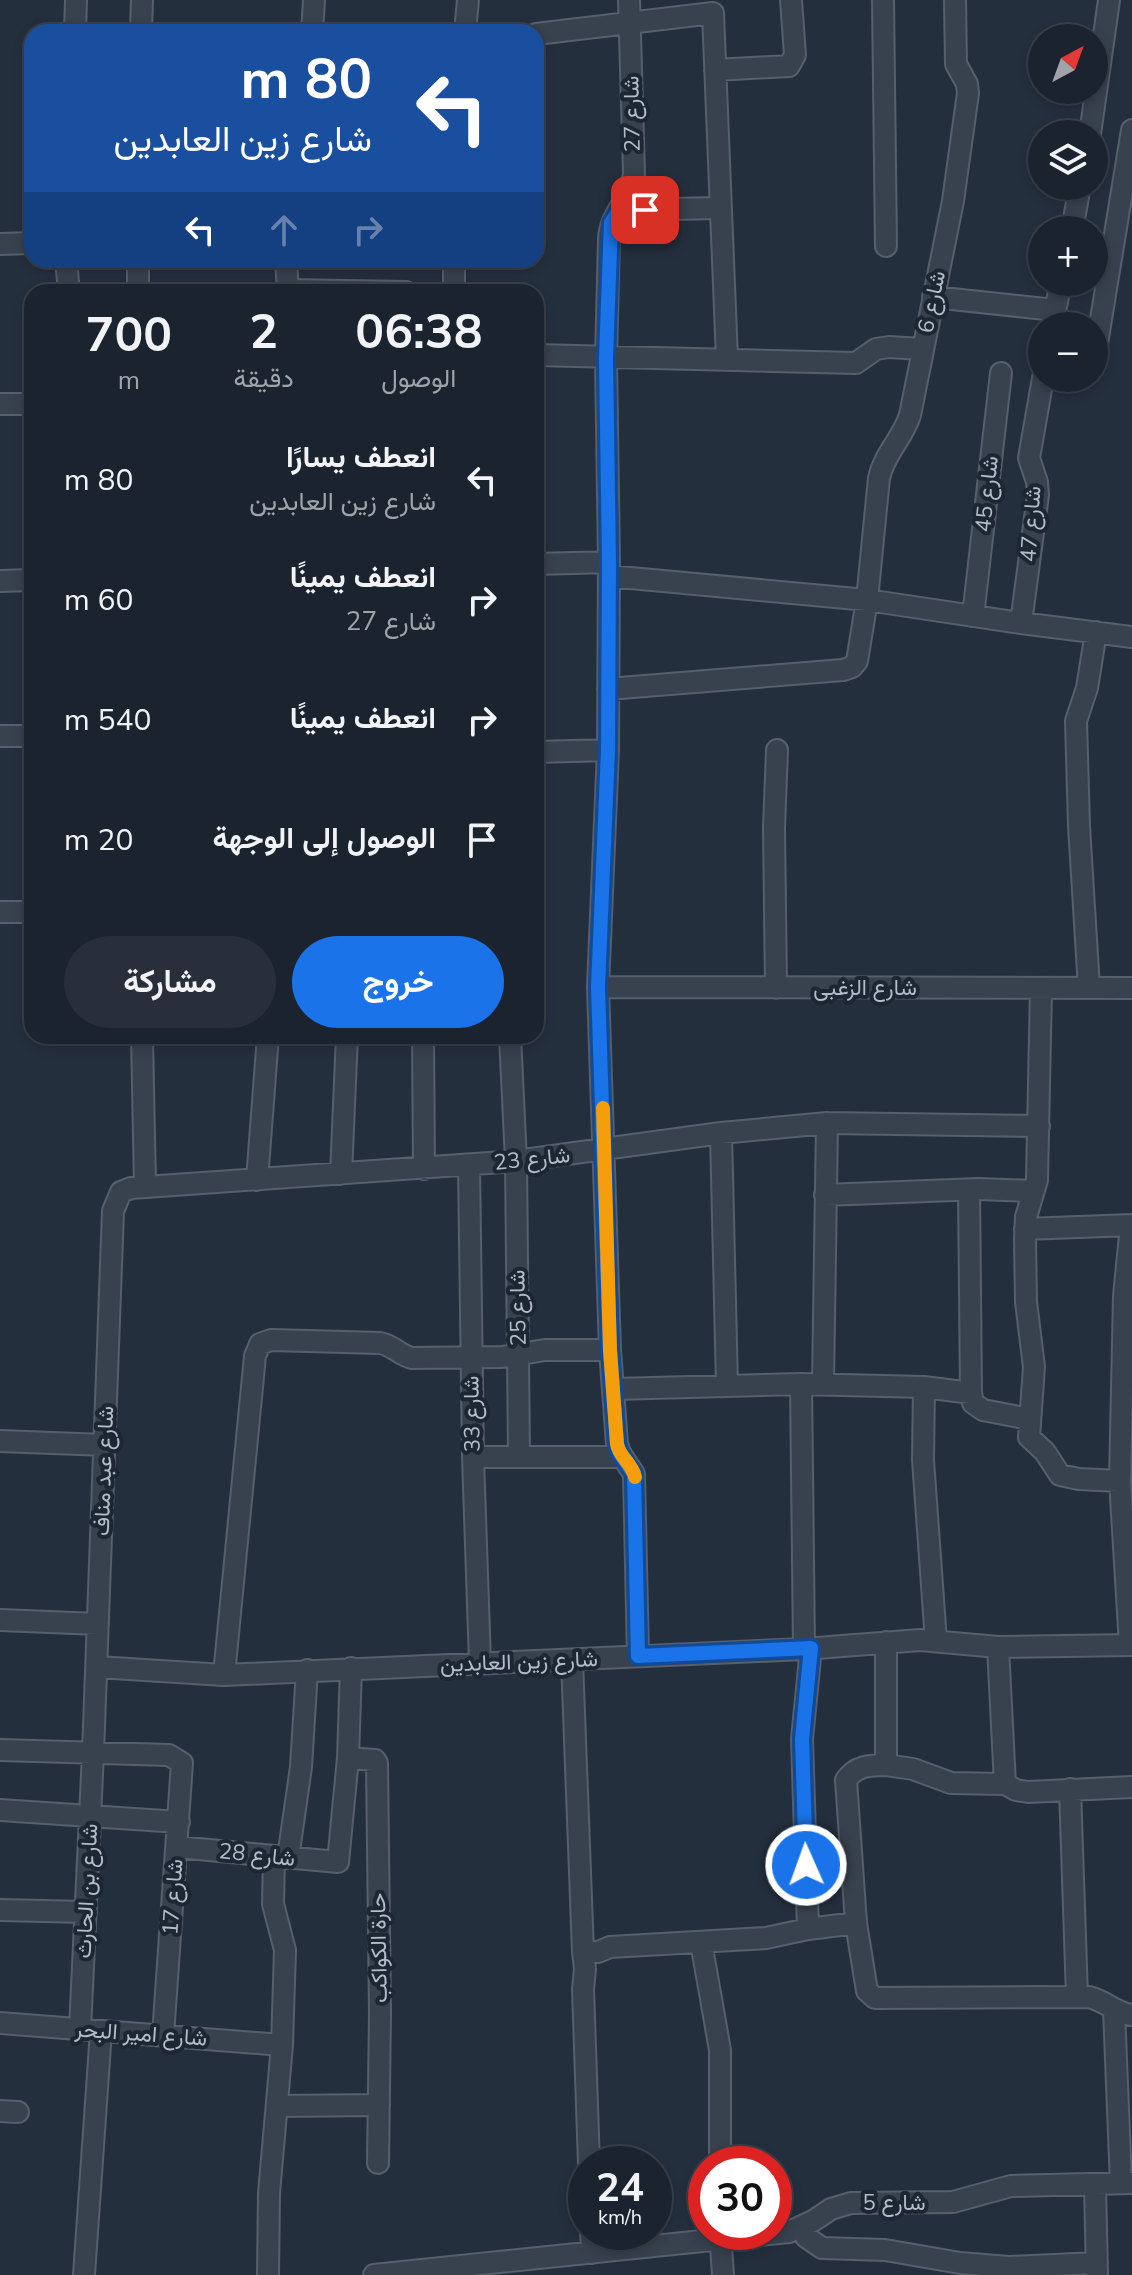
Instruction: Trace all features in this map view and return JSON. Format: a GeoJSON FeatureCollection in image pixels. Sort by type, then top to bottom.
{"type":"FeatureCollection","features":[{"type":"Feature","properties":{"kind":"street"},"geometry":{"type":"LineString","coordinates":[[75,24],[76,0]]}},
{"type":"Feature","properties":{"kind":"street"},"geometry":{"type":"LineString","coordinates":[[141,24],[142,0]]}},
{"type":"Feature","properties":{"kind":"street"},"geometry":{"type":"LineString","coordinates":[[312,24],[314,0]]}},
{"type":"Feature","properties":{"kind":"street"},"geometry":{"type":"LineString","coordinates":[[466,24],[468,0]]}},
{"type":"Feature","properties":{"kind":"street","name":"شارع 27"},"geometry":{"type":"LineString","coordinates":[[629,0],[634,174],[627,199],[609,231],[606,358],[608,750],[598,987],[610,1350],[617,1444],[634,1474],[638,1656]]}},
{"type":"Feature","properties":{"kind":"street"},"geometry":{"type":"LineString","coordinates":[[715,70],[789,66],[795,55],[791,0]]}},
{"type":"Feature","properties":{"kind":"street"},"geometry":{"type":"LineString","coordinates":[[883,0],[886,246]]}},
{"type":"Feature","properties":{"kind":"street","name":"شارع 6"},"geometry":{"type":"LineString","coordinates":[[608,689],[847,669],[857,661],[867,600],[879,478],[885,459],[907,425],[953,201],[968,93],[967,84],[956,64],[955,0]]}},
{"type":"Feature","properties":{"kind":"street"},"geometry":{"type":"LineString","coordinates":[[1092,120],[1109,0]]}},
{"type":"Feature","properties":{"kind":"street"},"geometry":{"type":"LineString","coordinates":[[544,33],[630,22],[712,6],[727,359]]}},
{"type":"Feature","properties":{"kind":"street"},"geometry":{"type":"LineString","coordinates":[[1102,312],[1132,130]]}},
{"type":"Feature","properties":{"kind":"street"},"geometry":{"type":"LineString","coordinates":[[619,210],[721,208]]}},
{"type":"Feature","properties":{"kind":"street"},"geometry":{"type":"LineString","coordinates":[[0,244],[24,243]]}},
{"type":"Feature","properties":{"kind":"street"},"geometry":{"type":"LineString","coordinates":[[933,297],[1028,313]]}},
{"type":"Feature","properties":{"kind":"street"},"geometry":{"type":"LineString","coordinates":[[544,355],[856,363],[876,349],[922,349]]}},
{"type":"Feature","properties":{"kind":"street","name":"شارع 45"},"geometry":{"type":"LineString","coordinates":[[973,616],[1001,373]]}},
{"type":"Feature","properties":{"kind":"street","name":"شارع 47"},"geometry":{"type":"LineString","coordinates":[[1021,623],[1038,495],[1029,458],[1041,392]]}},
{"type":"Feature","properties":{"kind":"street"},"geometry":{"type":"LineString","coordinates":[[0,404],[24,404]]}},
{"type":"Feature","properties":{"kind":"street"},"geometry":{"type":"LineString","coordinates":[[544,565],[609,569],[867,600],[1132,637]]}},
{"type":"Feature","properties":{"kind":"street"},"geometry":{"type":"LineString","coordinates":[[0,581],[24,580]]}},
{"type":"Feature","properties":{"kind":"street"},"geometry":{"type":"LineString","coordinates":[[1089,988],[1076,721],[1087,688],[1096,632]]}},
{"type":"Feature","properties":{"kind":"street"},"geometry":{"type":"LineString","coordinates":[[0,736],[24,736]]}},
{"type":"Feature","properties":{"kind":"street"},"geometry":{"type":"LineString","coordinates":[[544,752],[608,750]]}},
{"type":"Feature","properties":{"kind":"street"},"geometry":{"type":"LineString","coordinates":[[776,988],[774,828],[777,750]]}},
{"type":"Feature","properties":{"kind":"street"},"geometry":{"type":"LineString","coordinates":[[0,912],[24,912]]}},
{"type":"Feature","properties":{"kind":"street","name":"شارع الزغبى"},"geometry":{"type":"LineString","coordinates":[[598,987],[1132,988]]}},
{"type":"Feature","properties":{"kind":"street"},"geometry":{"type":"LineString","coordinates":[[1041,988],[1037,1180],[1025,1229],[1026,1302],[1034,1367],[1029,1437],[1045,1452],[1060,1475],[1120,1481]]}},
{"type":"Feature","properties":{"kind":"street"},"geometry":{"type":"LineString","coordinates":[[142,1044],[145,1187]]}},
{"type":"Feature","properties":{"kind":"street"},"geometry":{"type":"LineString","coordinates":[[257,1180],[267,1044]]}},
{"type":"Feature","properties":{"kind":"street"},"geometry":{"type":"LineString","coordinates":[[341,1174],[347,1044]]}},
{"type":"Feature","properties":{"kind":"street"},"geometry":{"type":"LineString","coordinates":[[423,1044],[424,1169]]}},
{"type":"Feature","properties":{"kind":"street","name":"شارع 25"},"geometry":{"type":"LineString","coordinates":[[510,1044],[516,1161],[519,1455]]}},
{"type":"Feature","properties":{"kind":"street"},"geometry":{"type":"LineString","coordinates":[[823,1384],[827,1123]]}},
{"type":"Feature","properties":{"kind":"street","name":"شارع 23"},"geometry":{"type":"LineString","coordinates":[[121,1192],[145,1187],[516,1161],[721,1133],[827,1123],[1039,1126]]}},
{"type":"Feature","properties":{"kind":"street"},"geometry":{"type":"LineString","coordinates":[[721,1133],[727,1386]]}},
{"type":"Feature","properties":{"kind":"street","name":"شارع 33"},"geometry":{"type":"LineString","coordinates":[[469,1165],[473,1457],[480,1663]]}},
{"type":"Feature","properties":{"kind":"street"},"geometry":{"type":"LineString","coordinates":[[969,1191],[973,1403],[983,1410],[1029,1419]]}},
{"type":"Feature","properties":{"kind":"street"},"geometry":{"type":"LineString","coordinates":[[825,1195],[1033,1191]]}},
{"type":"Feature","properties":{"kind":"street","name":"شارع عبد مناف"},"geometry":{"type":"LineString","coordinates":[[93,1753],[113,1211],[121,1192]]}},
{"type":"Feature","properties":{"kind":"street"},"geometry":{"type":"LineString","coordinates":[[1025,1229],[1131,1225],[1124,1296],[1120,1481],[1131,1645]]}},
{"type":"Feature","properties":{"kind":"street"},"geometry":{"type":"LineString","coordinates":[[224,1675],[257,1348],[271,1340],[380,1343],[391,1346],[399,1355],[412,1358],[471,1357],[545,1350],[610,1350]]}},
{"type":"Feature","properties":{"kind":"street"},"geometry":{"type":"LineString","coordinates":[[801,1384],[808,1649],[802,1739],[808,1929]]}},
{"type":"Feature","properties":{"kind":"street"},"geometry":{"type":"LineString","coordinates":[[614,1389],[823,1384],[924,1387],[971,1393]]}},
{"type":"Feature","properties":{"kind":"street"},"geometry":{"type":"LineString","coordinates":[[924,1387],[923,1460],[936,1641]]}},
{"type":"Feature","properties":{"kind":"street"},"geometry":{"type":"LineString","coordinates":[[0,1441],[105,1445]]}},
{"type":"Feature","properties":{"kind":"street"},"geometry":{"type":"LineString","coordinates":[[473,1457],[622,1457]]}},
{"type":"Feature","properties":{"kind":"street"},"geometry":{"type":"LineString","coordinates":[[0,1620],[98,1624]]}},
{"type":"Feature","properties":{"kind":"street","name":"شارع زين العابدين"},"geometry":{"type":"LineString","coordinates":[[97,1667],[224,1675],[808,1649],[886,1642],[936,1641],[998,1647],[1131,1645]]}},
{"type":"Feature","properties":{"kind":"street"},"geometry":{"type":"LineString","coordinates":[[886,1642],[886,1765]]}},
{"type":"Feature","properties":{"kind":"street"},"geometry":{"type":"LineString","coordinates":[[998,1647],[1005,1784]]}},
{"type":"Feature","properties":{"kind":"street"},"geometry":{"type":"LineString","coordinates":[[572,1660],[585,1969],[588,2146]]}},
{"type":"Feature","properties":{"kind":"street"},"geometry":{"type":"LineString","coordinates":[[348,1758],[351,1668]]}},
{"type":"Feature","properties":{"kind":"street"},"geometry":{"type":"LineString","coordinates":[[268,2275],[269,2193],[282,2045],[285,1950],[273,1904],[301,1767],[307,1670]]}},
{"type":"Feature","properties":{"kind":"street"},"geometry":{"type":"LineString","coordinates":[[0,1750],[93,1753]]}},
{"type":"Feature","properties":{"kind":"street","name":"شارع 17"},"geometry":{"type":"LineString","coordinates":[[93,1753],[169,1755],[179,1759],[183,1769],[163,2036]]}},
{"type":"Feature","properties":{"kind":"street","name":"شارع بن الحارث"},"geometry":{"type":"LineString","coordinates":[[80,2030],[93,1753]]}},
{"type":"Feature","properties":{"kind":"street","name":"شارع 28"},"geometry":{"type":"LineString","coordinates":[[177,1847],[338,1862],[348,1758]]}},
{"type":"Feature","properties":{"kind":"street","name":"حارة الكواكب"},"geometry":{"type":"LineString","coordinates":[[348,1758],[377,1763],[378,2163]]}},
{"type":"Feature","properties":{"kind":"street"},"geometry":{"type":"LineString","coordinates":[[1127,2183],[1123,2013],[1101,2000],[1077,1997],[875,1998],[867,1991],[856,1923],[846,1780],[862,1767],[886,1765],[913,1769],[951,1783],[1005,1784],[1028,1792],[1132,1787]]}},
{"type":"Feature","properties":{"kind":"street"},"geometry":{"type":"LineString","coordinates":[[1070,1789],[1077,1997]]}},
{"type":"Feature","properties":{"kind":"street"},"geometry":{"type":"LineString","coordinates":[[0,1810],[179,1822]]}},
{"type":"Feature","properties":{"kind":"street"},"geometry":{"type":"LineString","coordinates":[[0,1910],[86,1912]]}},
{"type":"Feature","properties":{"kind":"street"},"geometry":{"type":"LineString","coordinates":[[583,1952],[598,1952],[610,1947],[766,1938],[856,1923]]}},
{"type":"Feature","properties":{"kind":"street"},"geometry":{"type":"LineString","coordinates":[[701,1942],[720,2050],[720,2146]]}},
{"type":"Feature","properties":{"kind":"street","name":"شارع امير البحر"},"geometry":{"type":"LineString","coordinates":[[0,2023],[282,2045]]}},
{"type":"Feature","properties":{"kind":"street"},"geometry":{"type":"LineString","coordinates":[[84,2275],[101,2031]]}},
{"type":"Feature","properties":{"kind":"street"},"geometry":{"type":"LineString","coordinates":[[277,2106],[379,2105]]}},
{"type":"Feature","properties":{"kind":"street","name":"شارع 5"},"geometry":{"type":"LineString","coordinates":[[792,2231],[831,2209],[851,2203],[953,2202],[1011,2186],[1127,2183]]}},
{"type":"Feature","properties":{"kind":"street"},"geometry":{"type":"LineString","coordinates":[[802,2227],[806,2237],[822,2248],[885,2250],[960,2263],[1009,2267],[1097,2269],[1095,2184]]}},
{"type":"Feature","properties":{"kind":"street","name":"شارع 5"},"geometry":{"type":"LineString","coordinates":[[374,2275],[405,2274],[688,2240]]}},
{"type":"Feature","properties":{"kind":"street"},"geometry":{"type":"LineString","coordinates":[[588,2275],[590,2250]]}},
{"type":"Feature","properties":{"kind":"street"},"geometry":{"type":"LineString","coordinates":[[721,2250],[723,2275]]}},
{"type":"Feature","properties":{"kind":"slow traffic"},"geometry":{"type":"LineString","coordinates":[[603,1108],[610,1350],[617,1444],[635,1477]]}},
{"type":"Feature","properties":{"kind":"route"},"geometry":{"type":"LineString","coordinates":[[645,210],[619,210],[611,223],[606,328],[608,750],[598,987],[610,1350],[617,1444],[634,1474],[638,1656],[811,1648],[802,1725],[806,1865]]}}]}
